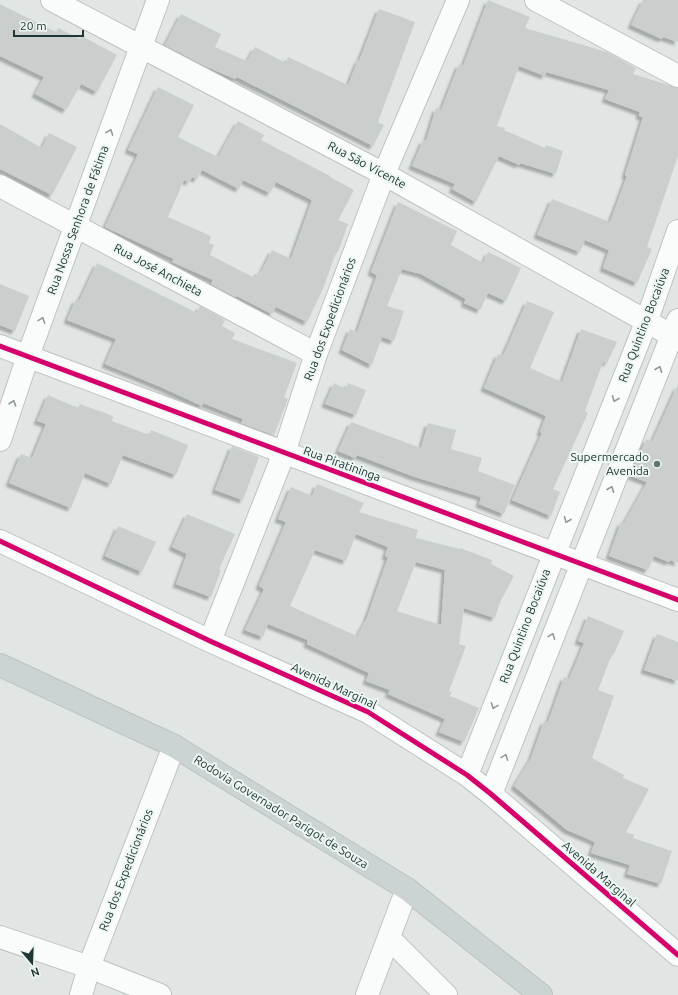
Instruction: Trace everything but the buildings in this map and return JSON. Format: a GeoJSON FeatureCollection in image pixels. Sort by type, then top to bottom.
{"type":"FeatureCollection","features":[{"type":"Feature","properties":{"kind":"main road","name":"Rodovia Governador Parigot de Souza"},"geometry":{"type":"LineString","coordinates":[[0,665],[174,746],[407,889],[541,995]]}},
{"type":"Feature","properties":{"kind":"street","name":"Rua São Vicente"},"geometry":{"type":"LineString","coordinates":[[52,0],[384,174],[647,320],[676,332]]}},
{"type":"Feature","properties":{"kind":"street","name":"Rua Nossa Senhora de Fátima"},"geometry":{"type":"LineString","coordinates":[[0,440],[28,356],[158,0]]}},
{"type":"Feature","properties":{"kind":"street","name":"Rua dos Expedicionários"},"geometry":{"type":"LineString","coordinates":[[210,641],[284,453],[316,354],[384,174],[458,0]]}},
{"type":"Feature","properties":{"kind":"street"},"geometry":{"type":"LineString","coordinates":[[536,0],[678,76]]}},
{"type":"Feature","properties":{"kind":"street","name":"Rua José Anchieta"},"geometry":{"type":"LineString","coordinates":[[0,186],[316,354]]}},
{"type":"Feature","properties":{"kind":"street","name":"Rua Quintino Bocaiúva"},"geometry":{"type":"LineString","coordinates":[[467,775],[647,320],[678,231]]}},
{"type":"Feature","properties":{"kind":"street"},"geometry":{"type":"LineString","coordinates":[[491,794],[581,564],[676,332]]}},
{"type":"Feature","properties":{"kind":"street","name":"Rua Piratininga"},"geometry":{"type":"LineString","coordinates":[[0,346],[284,453],[554,552],[581,564],[678,600]]}},
{"type":"Feature","properties":{"kind":"street","name":"Avenida Marginal"},"geometry":{"type":"LineString","coordinates":[[0,542],[210,641],[368,712],[467,775],[678,955]]}},
{"type":"Feature","properties":{"kind":"street","name":"Rua dos Expedicionários"},"geometry":{"type":"LineString","coordinates":[[81,995],[89,967],[174,746]]}},
{"type":"Feature","properties":{"kind":"street"},"geometry":{"type":"LineString","coordinates":[[367,995],[407,889]]}},
{"type":"Feature","properties":{"kind":"street"},"geometry":{"type":"LineString","coordinates":[[0,937],[89,967],[160,995]]}},
{"type":"Feature","properties":{"kind":"street"},"geometry":{"type":"LineString","coordinates":[[389,938],[446,995]]}},
{"type":"Feature","properties":{"kind":"cycle path"},"geometry":{"type":"LineString","coordinates":[[0,346],[678,600]]}},
{"type":"Feature","properties":{"kind":"cycle path"},"geometry":{"type":"LineString","coordinates":[[0,541],[210,641],[368,712],[467,775],[678,955]]}},
{"type":"Feature","properties":{"kind":"place","name":"Supermercado Avenida"},"geometry":{"type":"Point","coordinates":[657,464]}}]}
